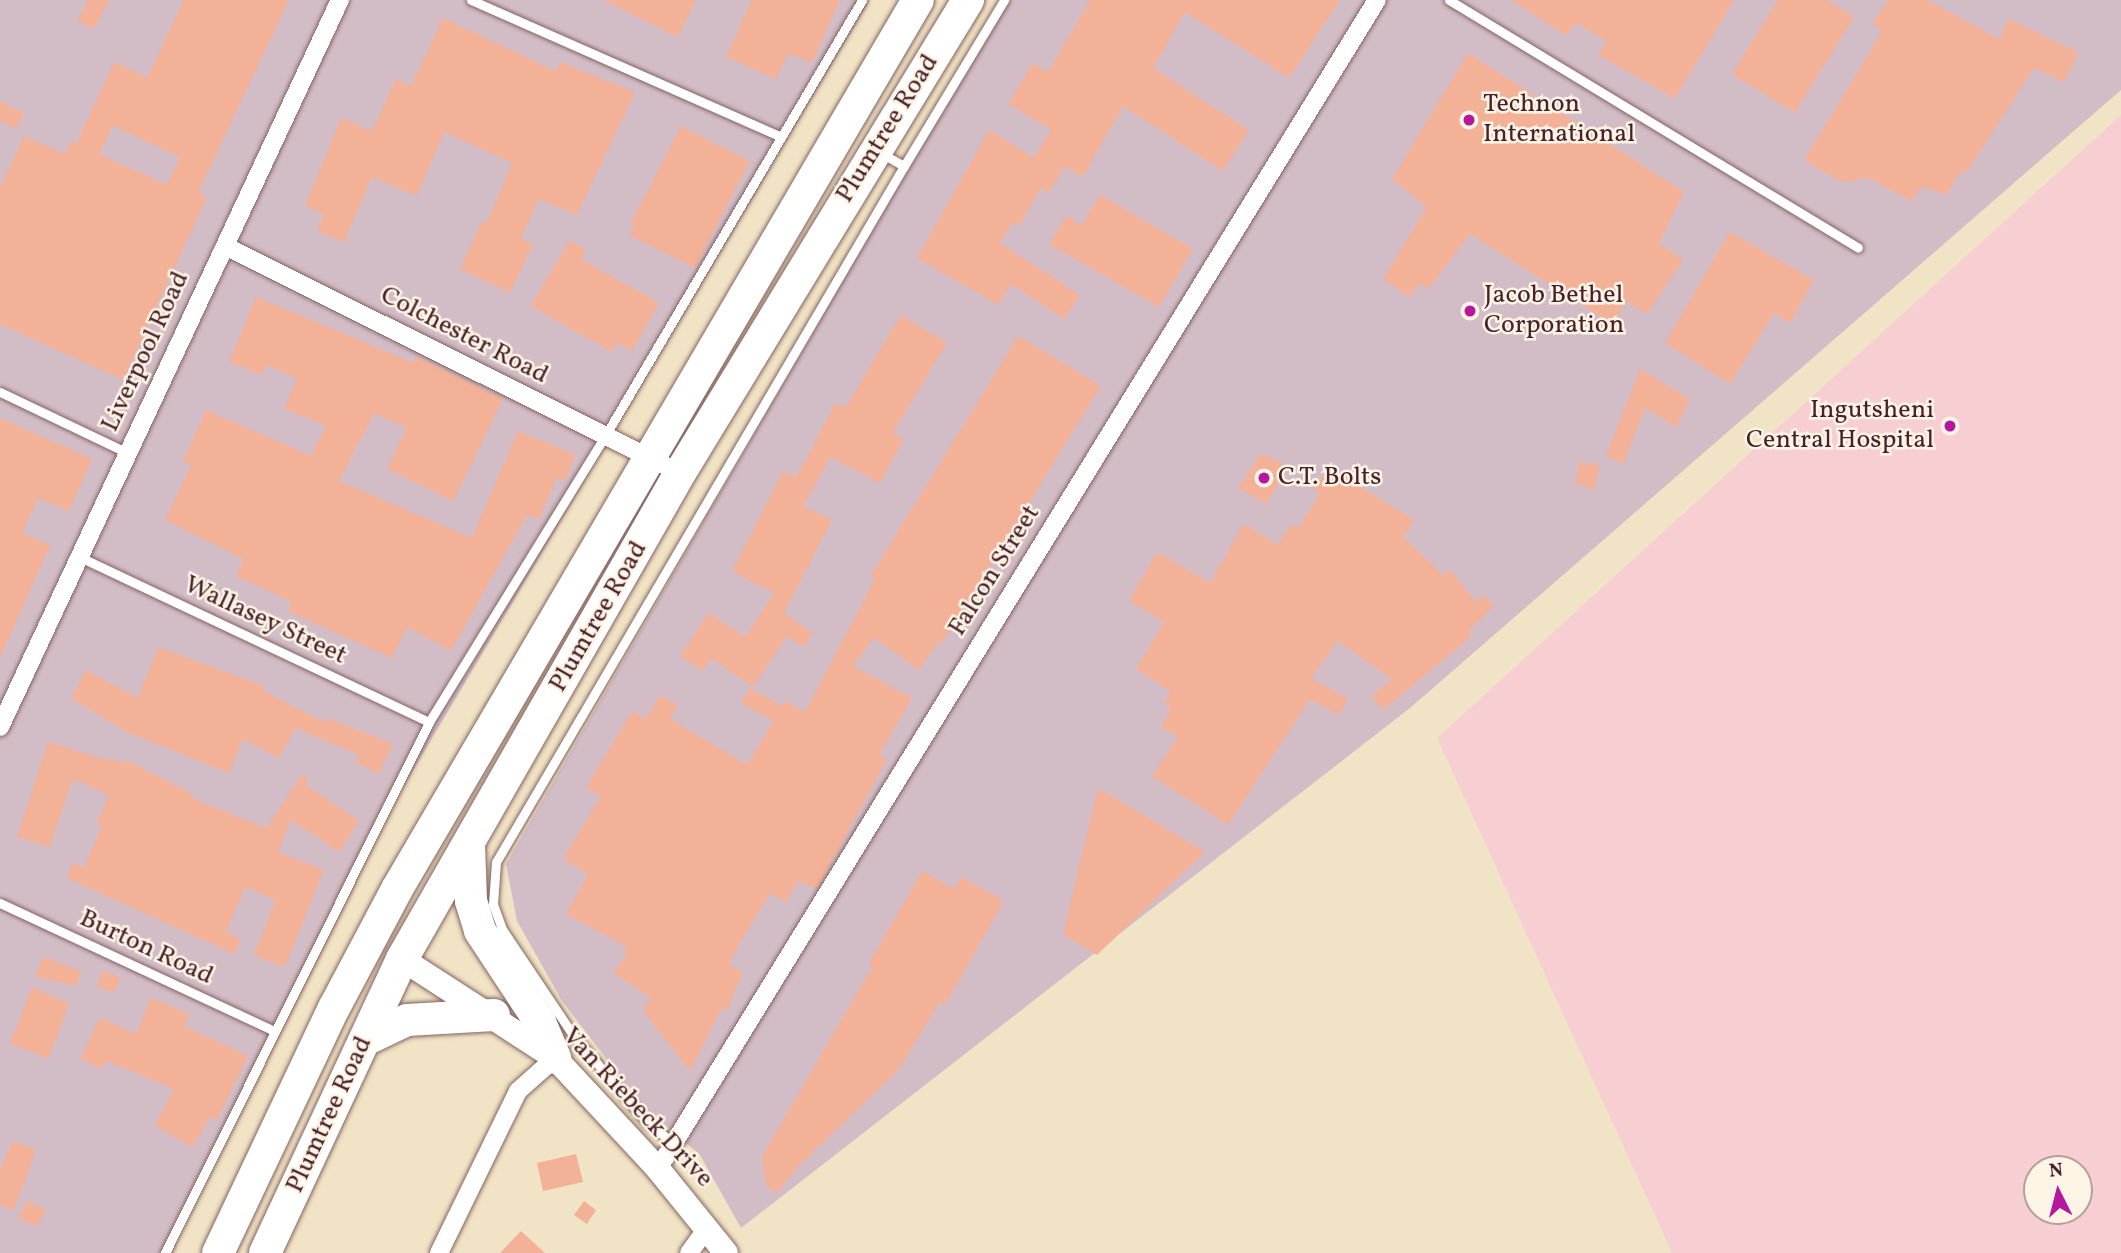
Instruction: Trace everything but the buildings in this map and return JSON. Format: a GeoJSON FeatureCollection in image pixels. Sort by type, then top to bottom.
{"type":"FeatureCollection","features":[{"type":"Feature","properties":{"kind":"highway","name":"Plumtree Road"},"geometry":{"type":"LineString","coordinates":[[218,1253],[334,1008],[397,890],[647,457],[918,0]]}},
{"type":"Feature","properties":{"kind":"highway","name":"Plumtree Road"},"geometry":{"type":"LineString","coordinates":[[265,1253],[402,959],[680,472],[874,149],[968,0]]}},
{"type":"Feature","properties":{"kind":"highway"},"geometry":{"type":"LineString","coordinates":[[469,842],[471,901],[480,931],[540,1022],[555,1058]]}},
{"type":"Feature","properties":{"kind":"highway"},"geometry":{"type":"LineString","coordinates":[[334,1008],[374,973],[402,959],[394,925],[397,890]]}},
{"type":"Feature","properties":{"kind":"highway"},"geometry":{"type":"LineString","coordinates":[[367,1039],[407,1020],[494,1016]]}},
{"type":"Feature","properties":{"kind":"street","name":"Liverpool Road"},"geometry":{"type":"LineString","coordinates":[[0,727],[82,558],[128,453],[340,0]]}},
{"type":"Feature","properties":{"kind":"street","name":"Falcon Street"},"geometry":{"type":"LineString","coordinates":[[658,1169],[1377,0]]}},
{"type":"Feature","properties":{"kind":"street","name":"Colchester Road"},"geometry":{"type":"LineString","coordinates":[[225,246],[680,472]]}},
{"type":"Feature","properties":{"kind":"street","name":"Van Riebeck Drive"},"geometry":{"type":"LineString","coordinates":[[402,959],[494,1016],[555,1058],[658,1169],[726,1253]]}},
{"type":"Feature","properties":{"kind":"street"},"geometry":{"type":"LineString","coordinates":[[439,1253],[518,1091],[555,1058]]}},
{"type":"Feature","properties":{"kind":"street"},"geometry":{"type":"LineString","coordinates":[[689,1253],[707,1228]]}},
{"type":"Feature","properties":{"kind":"lane"},"geometry":{"type":"LineString","coordinates":[[471,0],[780,137]]}},
{"type":"Feature","properties":{"kind":"lane"},"geometry":{"type":"LineString","coordinates":[[165,1253],[429,722],[605,436],[862,0]]}},
{"type":"Feature","properties":{"kind":"lane"},"geometry":{"type":"LineString","coordinates":[[673,1143],[646,1121],[573,1035],[502,929],[493,904],[496,862],[1004,0]]}},
{"type":"Feature","properties":{"kind":"lane"},"geometry":{"type":"LineString","coordinates":[[1449,0],[1858,248]]}},
{"type":"Feature","properties":{"kind":"lane"},"geometry":{"type":"LineString","coordinates":[[874,149],[904,166]]}},
{"type":"Feature","properties":{"kind":"lane"},"geometry":{"type":"LineString","coordinates":[[0,392],[128,453]]}},
{"type":"Feature","properties":{"kind":"lane","name":"Wallasey Street"},"geometry":{"type":"LineString","coordinates":[[82,558],[429,722]]}},
{"type":"Feature","properties":{"kind":"lane","name":"Burton Road"},"geometry":{"type":"LineString","coordinates":[[0,903],[275,1031]]}},
{"type":"Feature","properties":{"kind":"shaded area"},"geometry":{"type":"Polygon","coordinates":[[[0,0],[870,0],[377,831],[163,1253],[0,1253],[0,0]]]}},
{"type":"Feature","properties":{"kind":"shaded area"},"geometry":{"type":"Polygon","coordinates":[[[1005,0],[2121,0],[2121,90],[1410,708],[741,1228],[700,1155],[642,1105],[562,1001],[517,921],[506,864],[1005,0]]]}},
{"type":"Feature","properties":{"kind":"shaded area","name":"Ingutsheni Central Hospital"},"geometry":{"type":"Polygon","coordinates":[[[2121,115],[2121,1253],[1672,1253],[1437,738],[2121,115]]]}},
{"type":"Feature","properties":{"kind":"place","name":"Technon International"},"geometry":{"type":"Point","coordinates":[1469,120]}},
{"type":"Feature","properties":{"kind":"place","name":"Jacob Bethel Corporation"},"geometry":{"type":"Point","coordinates":[1470,311]}},
{"type":"Feature","properties":{"kind":"place","name":"Ingutsheni Central Hospital"},"geometry":{"type":"Point","coordinates":[1950,426]}},
{"type":"Feature","properties":{"kind":"place","name":"C.T. Bolts"},"geometry":{"type":"Point","coordinates":[1264,478]}}]}
